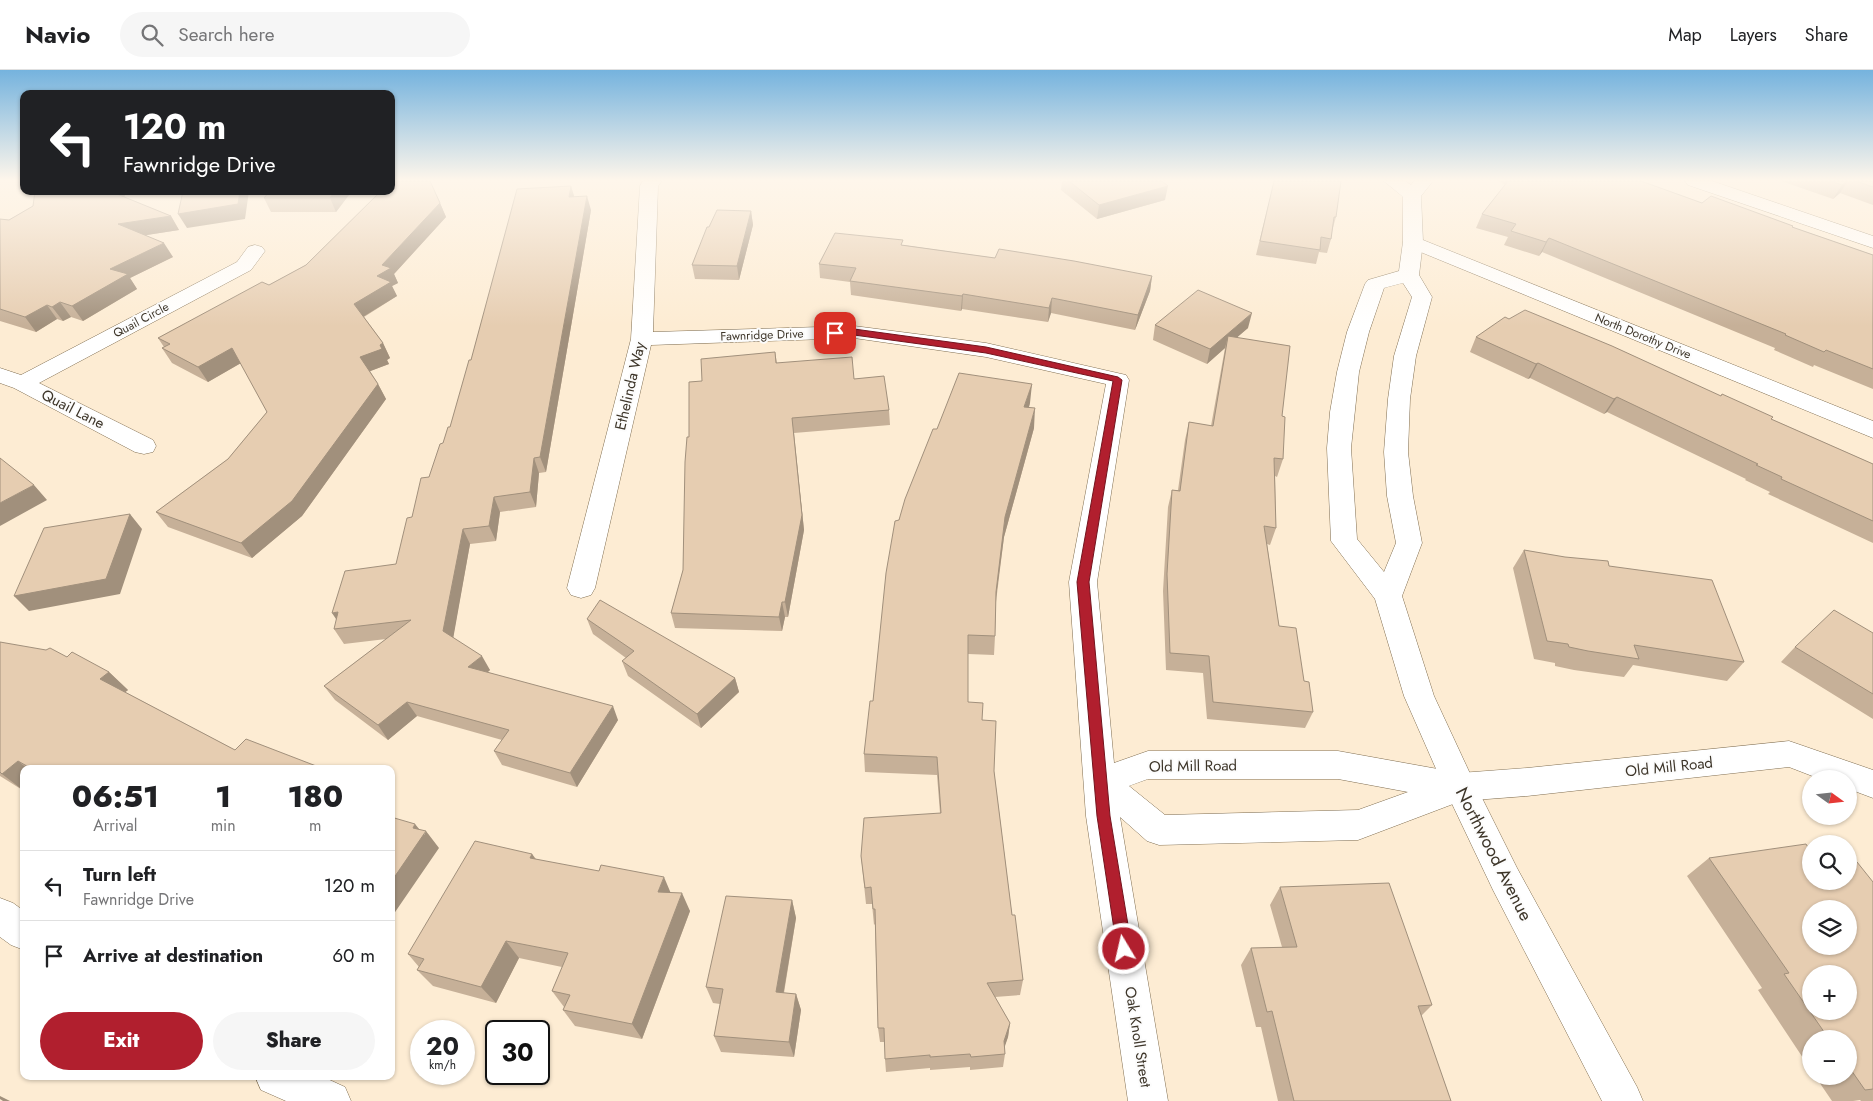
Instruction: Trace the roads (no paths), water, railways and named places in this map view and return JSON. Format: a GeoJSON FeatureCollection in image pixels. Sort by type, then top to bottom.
{"type":"FeatureCollection","features":[{"type":"Feature","properties":{"kind":"street","name":"Ethelinda Way"},"geometry":{"type":"LineString","coordinates":[[581,588],[642,339],[647,229]]}},
{"type":"Feature","properties":{"kind":"street"},"geometry":{"type":"LineString","coordinates":[[1388,596],[1409,543],[1400,496],[1396,452],[1398,408],[1405,356],[1422,297],[1409,275],[1414,229]]}},
{"type":"Feature","properties":{"kind":"street"},"geometry":{"type":"LineString","coordinates":[[1835,229],[1873,242]]}},
{"type":"Feature","properties":{"kind":"street","name":"North Dorothy Drive"},"geometry":{"type":"LineString","coordinates":[[1413,242],[1873,430]]}},
{"type":"Feature","properties":{"kind":"street","name":"Quail Circle"},"geometry":{"type":"LineString","coordinates":[[22,383],[244,266],[255,251]]}},
{"type":"Feature","properties":{"kind":"street","name":"Northwood Avenue"},"geometry":{"type":"LineString","coordinates":[[1409,275],[1375,284],[1358,332],[1348,372],[1339,448],[1344,541],[1388,596],[1419,696],[1460,787],[1505,880],[1623,1101]]}},
{"type":"Feature","properties":{"kind":"street","name":"Fawnridge Drive"},"geometry":{"type":"LineString","coordinates":[[642,339],[854,332],[986,350],[1118,380]]}},
{"type":"Feature","properties":{"kind":"street","name":"Quail Lane"},"geometry":{"type":"LineString","coordinates":[[0,375],[22,383],[144,446]]}},
{"type":"Feature","properties":{"kind":"street","name":"Oak Knoll Street"},"geometry":{"type":"LineString","coordinates":[[1118,380],[1083,582],[1103,816],[1148,1101]]}},
{"type":"Feature","properties":{"kind":"street","name":"Old Mill Road"},"geometry":{"type":"LineString","coordinates":[[1101,782],[1148,765],[1338,764],[1460,787],[1527,782],[1790,754],[1873,784]]}},
{"type":"Feature","properties":{"kind":"street","name":"Old Mill Road"},"geometry":{"type":"LineString","coordinates":[[1101,782],[1159,830],[1358,825],[1460,787]]}},
{"type":"Feature","properties":{"kind":"street"},"geometry":{"type":"LineString","coordinates":[[0,915],[20,930]]}},
{"type":"Feature","properties":{"kind":"street"},"geometry":{"type":"LineString","coordinates":[[284,1080],[331,1101]]}}]}
